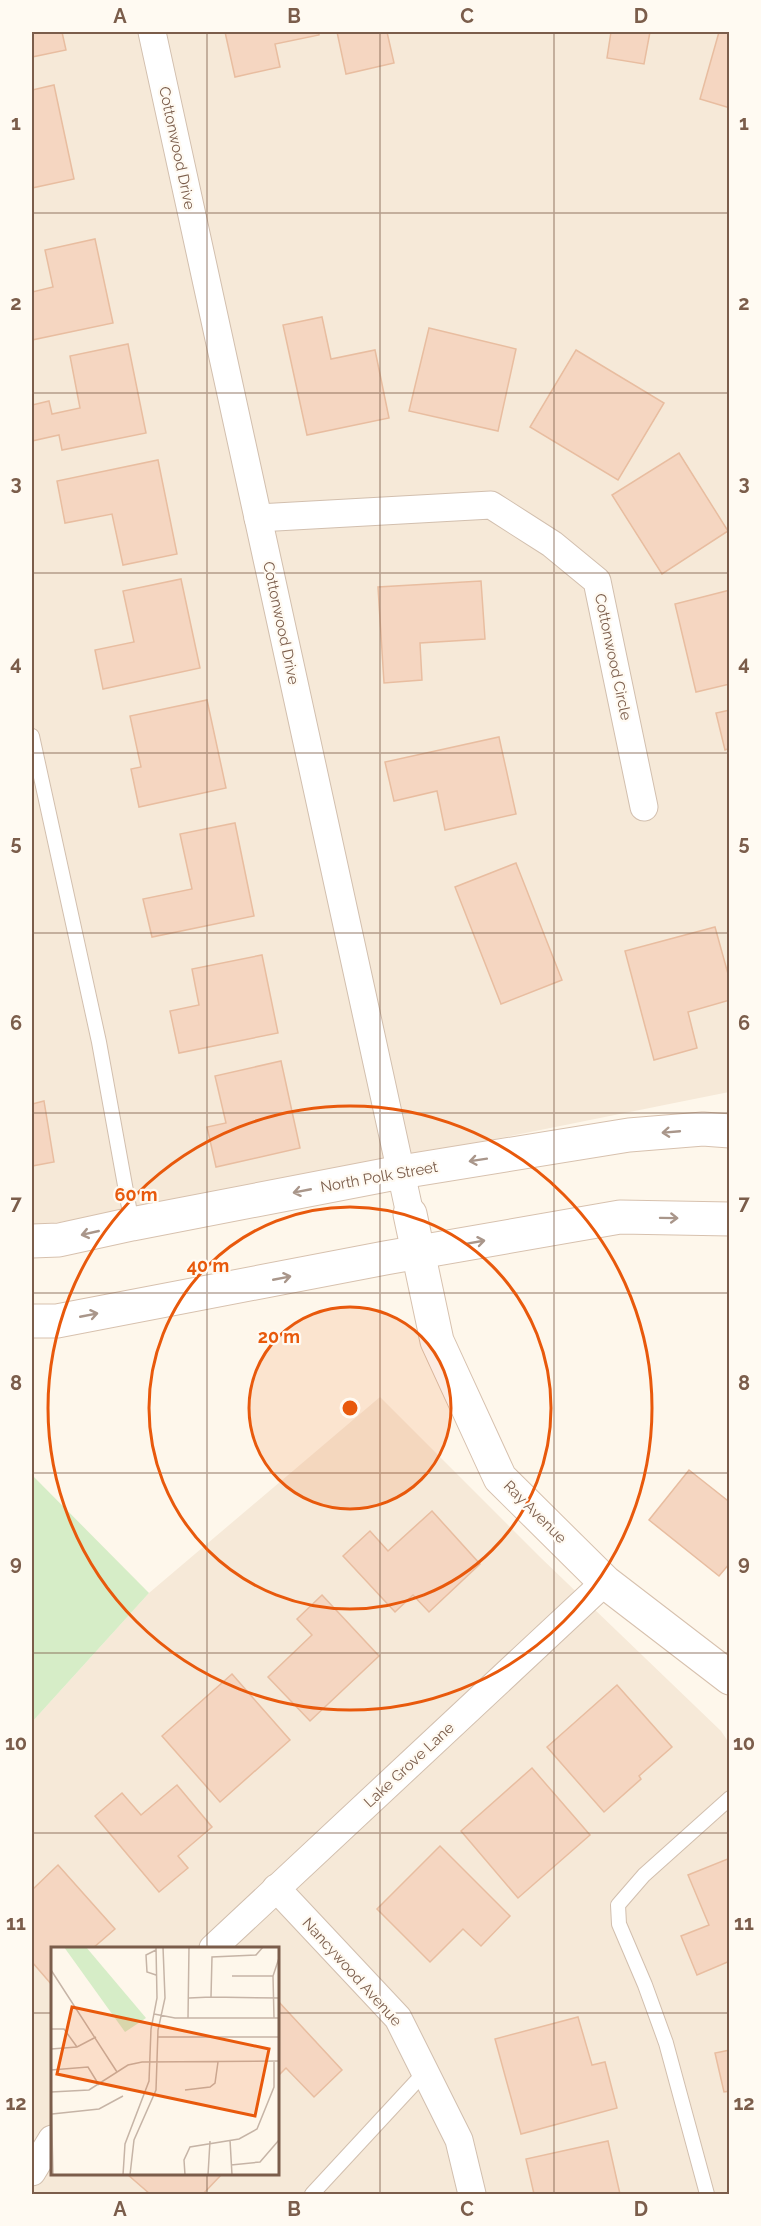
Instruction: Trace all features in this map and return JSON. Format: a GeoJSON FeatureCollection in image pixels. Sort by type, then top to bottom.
{"type":"FeatureCollection","features":[{"type":"Feature","properties":{"kind":"main road","name":"North Polk Street"},"geometry":{"type":"LineString","coordinates":[[32,1240],[58,1240],[401,1172],[629,1136],[703,1130],[729,1131]]}},
{"type":"Feature","properties":{"kind":"main road","name":"Ray Avenue"},"geometry":{"type":"LineString","coordinates":[[410,1214],[437,1341],[500,1478],[605,1582],[729,1678]]}},
{"type":"Feature","properties":{"kind":"main road"},"geometry":{"type":"LineString","coordinates":[[32,1321],[57,1321],[418,1252],[620,1217],[729,1219]]}},
{"type":"Feature","properties":{"kind":"street","name":"Cottonwood Drive"},"geometry":{"type":"LineString","coordinates":[[152,32],[410,1214]]}},
{"type":"Feature","properties":{"kind":"street","name":"Cottonwood Circle"},"geometry":{"type":"LineString","coordinates":[[258,518],[491,505],[552,544],[597,581],[644,807]]}},
{"type":"Feature","properties":{"kind":"street","name":"Lake Grove Lane"},"geometry":{"type":"LineString","coordinates":[[214,1947],[605,1582]]}},
{"type":"Feature","properties":{"kind":"street","name":"Nancywood Avenue"},"geometry":{"type":"LineString","coordinates":[[276,1888],[398,2018],[459,2140],[472,2194]]}},
{"type":"Feature","properties":{"kind":"street"},"geometry":{"type":"LineString","coordinates":[[32,2172],[51,2141]]}},
{"type":"Feature","properties":{"kind":"lane"},"geometry":{"type":"LineString","coordinates":[[32,736],[99,1042],[132,1224]]}},
{"type":"Feature","properties":{"kind":"lane"},"geometry":{"type":"LineString","coordinates":[[707,2194],[666,2043],[619,1924],[618,1905],[644,1875],[729,1798]]}},
{"type":"Feature","properties":{"kind":"lane"},"geometry":{"type":"LineString","coordinates":[[312,2194],[425,2072]]}},
{"type":"Feature","properties":{"kind":"shaded area"},"geometry":{"type":"Polygon","coordinates":[[[32,32],[729,32],[729,1092],[138,1211],[32,1226],[32,32]]]}},
{"type":"Feature","properties":{"kind":"shaded area"},"geometry":{"type":"Polygon","coordinates":[[[380,1397],[540,1557],[721,1731],[729,1743],[729,2194],[32,2194],[32,1722],[149,1593],[380,1397]]]}},
{"type":"Feature","properties":{"kind":"green space"},"geometry":{"type":"Polygon","coordinates":[[[32,1475],[149,1593],[32,1722],[32,1475]]]}},
{"type":"Feature","properties":{"kind":"building"},"geometry":{"type":"Polygon","coordinates":[[[32,32],[62,32],[66,50],[32,57],[32,32]]]}},
{"type":"Feature","properties":{"kind":"building"},"geometry":{"type":"Polygon","coordinates":[[[225,32],[319,32],[319,35],[275,44],[280,67],[235,77],[225,32]]]}},
{"type":"Feature","properties":{"kind":"building"},"geometry":{"type":"Polygon","coordinates":[[[337,32],[387,32],[394,63],[346,74],[337,32]]]}},
{"type":"Feature","properties":{"kind":"building"},"geometry":{"type":"Polygon","coordinates":[[[611,32],[650,32],[644,64],[607,58],[611,32]]]}},
{"type":"Feature","properties":{"kind":"building"},"geometry":{"type":"Polygon","coordinates":[[[719,32],[730,32],[730,108],[700,99],[719,32]]]}},
{"type":"Feature","properties":{"kind":"building"},"geometry":{"type":"Polygon","coordinates":[[[54,85],[74,179],[32,188],[32,90],[54,85]]]}},
{"type":"Feature","properties":{"kind":"building"},"geometry":{"type":"Polygon","coordinates":[[[95,239],[113,323],[32,340],[32,292],[53,287],[45,250],[95,239]]]}},
{"type":"Feature","properties":{"kind":"building"},"geometry":{"type":"Polygon","coordinates":[[[322,317],[331,359],[375,350],[389,418],[307,435],[283,325],[322,317]]]}},
{"type":"Feature","properties":{"kind":"building"},"geometry":{"type":"Polygon","coordinates":[[[429,328],[516,349],[498,431],[409,411],[429,328]]]}},
{"type":"Feature","properties":{"kind":"building"},"geometry":{"type":"Polygon","coordinates":[[[128,344],[146,433],[62,450],[59,435],[32,441],[32,405],[49,401],[52,414],[80,408],[70,356],[128,344]]]}},
{"type":"Feature","properties":{"kind":"building"},"geometry":{"type":"Polygon","coordinates":[[[576,350],[664,403],[618,480],[530,427],[576,350]]]}},
{"type":"Feature","properties":{"kind":"building"},"geometry":{"type":"Polygon","coordinates":[[[679,453],[728,531],[662,574],[612,495],[679,453]]]}},
{"type":"Feature","properties":{"kind":"building"},"geometry":{"type":"Polygon","coordinates":[[[158,460],[177,554],[123,565],[112,514],[65,523],[57,481],[158,460]]]}},
{"type":"Feature","properties":{"kind":"building"},"geometry":{"type":"Polygon","coordinates":[[[181,579],[200,668],[103,689],[95,650],[134,642],[123,591],[181,579]]]}},
{"type":"Feature","properties":{"kind":"building"},"geometry":{"type":"Polygon","coordinates":[[[481,581],[485,639],[420,643],[422,680],[384,683],[378,587],[481,581]]]}},
{"type":"Feature","properties":{"kind":"building"},"geometry":{"type":"Polygon","coordinates":[[[730,590],[730,684],[696,692],[675,604],[730,590]]]}},
{"type":"Feature","properties":{"kind":"building"},"geometry":{"type":"Polygon","coordinates":[[[207,700],[226,788],[139,807],[131,769],[141,767],[130,716],[207,700]]]}},
{"type":"Feature","properties":{"kind":"building"},"geometry":{"type":"Polygon","coordinates":[[[730,710],[730,748],[725,750],[716,713],[730,710]]]}},
{"type":"Feature","properties":{"kind":"building"},"geometry":{"type":"Polygon","coordinates":[[[499,737],[516,814],[445,830],[437,791],[394,801],[385,762],[499,737]]]}},
{"type":"Feature","properties":{"kind":"building"},"geometry":{"type":"Polygon","coordinates":[[[235,823],[254,916],[152,937],[143,899],[192,889],[180,834],[235,823]]]}},
{"type":"Feature","properties":{"kind":"building"},"geometry":{"type":"Polygon","coordinates":[[[516,863],[562,980],[501,1004],[455,887],[516,863]]]}},
{"type":"Feature","properties":{"kind":"building"},"geometry":{"type":"Polygon","coordinates":[[[715,927],[730,981],[730,1000],[688,1012],[697,1048],[654,1060],[625,951],[715,927]]]}},
{"type":"Feature","properties":{"kind":"building"},"geometry":{"type":"Polygon","coordinates":[[[262,955],[278,1033],[179,1053],[170,1011],[199,1005],[192,969],[262,955]]]}},
{"type":"Feature","properties":{"kind":"building"},"geometry":{"type":"Polygon","coordinates":[[[281,1061],[300,1148],[216,1167],[207,1127],[226,1123],[215,1076],[281,1061]]]}},
{"type":"Feature","properties":{"kind":"building"},"geometry":{"type":"Polygon","coordinates":[[[44,1101],[54,1162],[32,1166],[32,1104],[44,1101]]]}},
{"type":"Feature","properties":{"kind":"building"},"geometry":{"type":"Polygon","coordinates":[[[689,1470],[727,1500],[730,1497],[730,1563],[719,1576],[649,1520],[689,1470]]]}},
{"type":"Feature","properties":{"kind":"building"},"geometry":{"type":"Polygon","coordinates":[[[432,1511],[480,1564],[429,1612],[413,1595],[395,1612],[343,1556],[370,1531],[388,1551],[432,1511]]]}},
{"type":"Feature","properties":{"kind":"building"},"geometry":{"type":"Polygon","coordinates":[[[322,1595],[379,1656],[310,1721],[268,1677],[312,1635],[297,1619],[322,1595]]]}},
{"type":"Feature","properties":{"kind":"building"},"geometry":{"type":"Polygon","coordinates":[[[232,1674],[290,1740],[220,1802],[162,1736],[232,1674]]]}},
{"type":"Feature","properties":{"kind":"building"},"geometry":{"type":"Polygon","coordinates":[[[617,1685],[672,1747],[639,1776],[641,1779],[604,1812],[547,1747],[617,1685]]]}},
{"type":"Feature","properties":{"kind":"building"},"geometry":{"type":"Polygon","coordinates":[[[532,1768],[590,1835],[518,1898],[461,1831],[532,1768]]]}},
{"type":"Feature","properties":{"kind":"building"},"geometry":{"type":"Polygon","coordinates":[[[177,1785],[212,1827],[178,1856],[188,1868],[159,1892],[95,1816],[122,1793],[141,1815],[177,1785]]]}},
{"type":"Feature","properties":{"kind":"building"},"geometry":{"type":"Polygon","coordinates":[[[440,1846],[510,1916],[481,1946],[463,1929],[430,1962],[377,1909],[440,1846]]]}},
{"type":"Feature","properties":{"kind":"building"},"geometry":{"type":"Polygon","coordinates":[[[730,1858],[730,1961],[697,1975],[681,1936],[709,1925],[688,1875],[730,1858]]]}},
{"type":"Feature","properties":{"kind":"building"},"geometry":{"type":"Polygon","coordinates":[[[58,1865],[115,1929],[94,1947],[51,1947],[51,1984],[32,1962],[32,1890],[58,1865]]]}},
{"type":"Feature","properties":{"kind":"building"},"geometry":{"type":"Polygon","coordinates":[[[279,2002],[342,2070],[314,2097],[286,2068],[279,2075],[279,2002]]]}},
{"type":"Feature","properties":{"kind":"building"},"geometry":{"type":"Polygon","coordinates":[[[578,2017],[592,2065],[605,2062],[617,2108],[521,2134],[495,2039],[578,2017]]]}},
{"type":"Feature","properties":{"kind":"building"},"geometry":{"type":"Polygon","coordinates":[[[730,2050],[730,2091],[724,2092],[715,2053],[730,2050]]]}},
{"type":"Feature","properties":{"kind":"building"},"geometry":{"type":"Polygon","coordinates":[[[608,2141],[620,2194],[534,2194],[526,2159],[608,2141]]]}},
{"type":"Feature","properties":{"kind":"building"},"geometry":{"type":"Polygon","coordinates":[[[128,2175],[221,2175],[203,2194],[150,2194],[128,2175]]]}}]}
